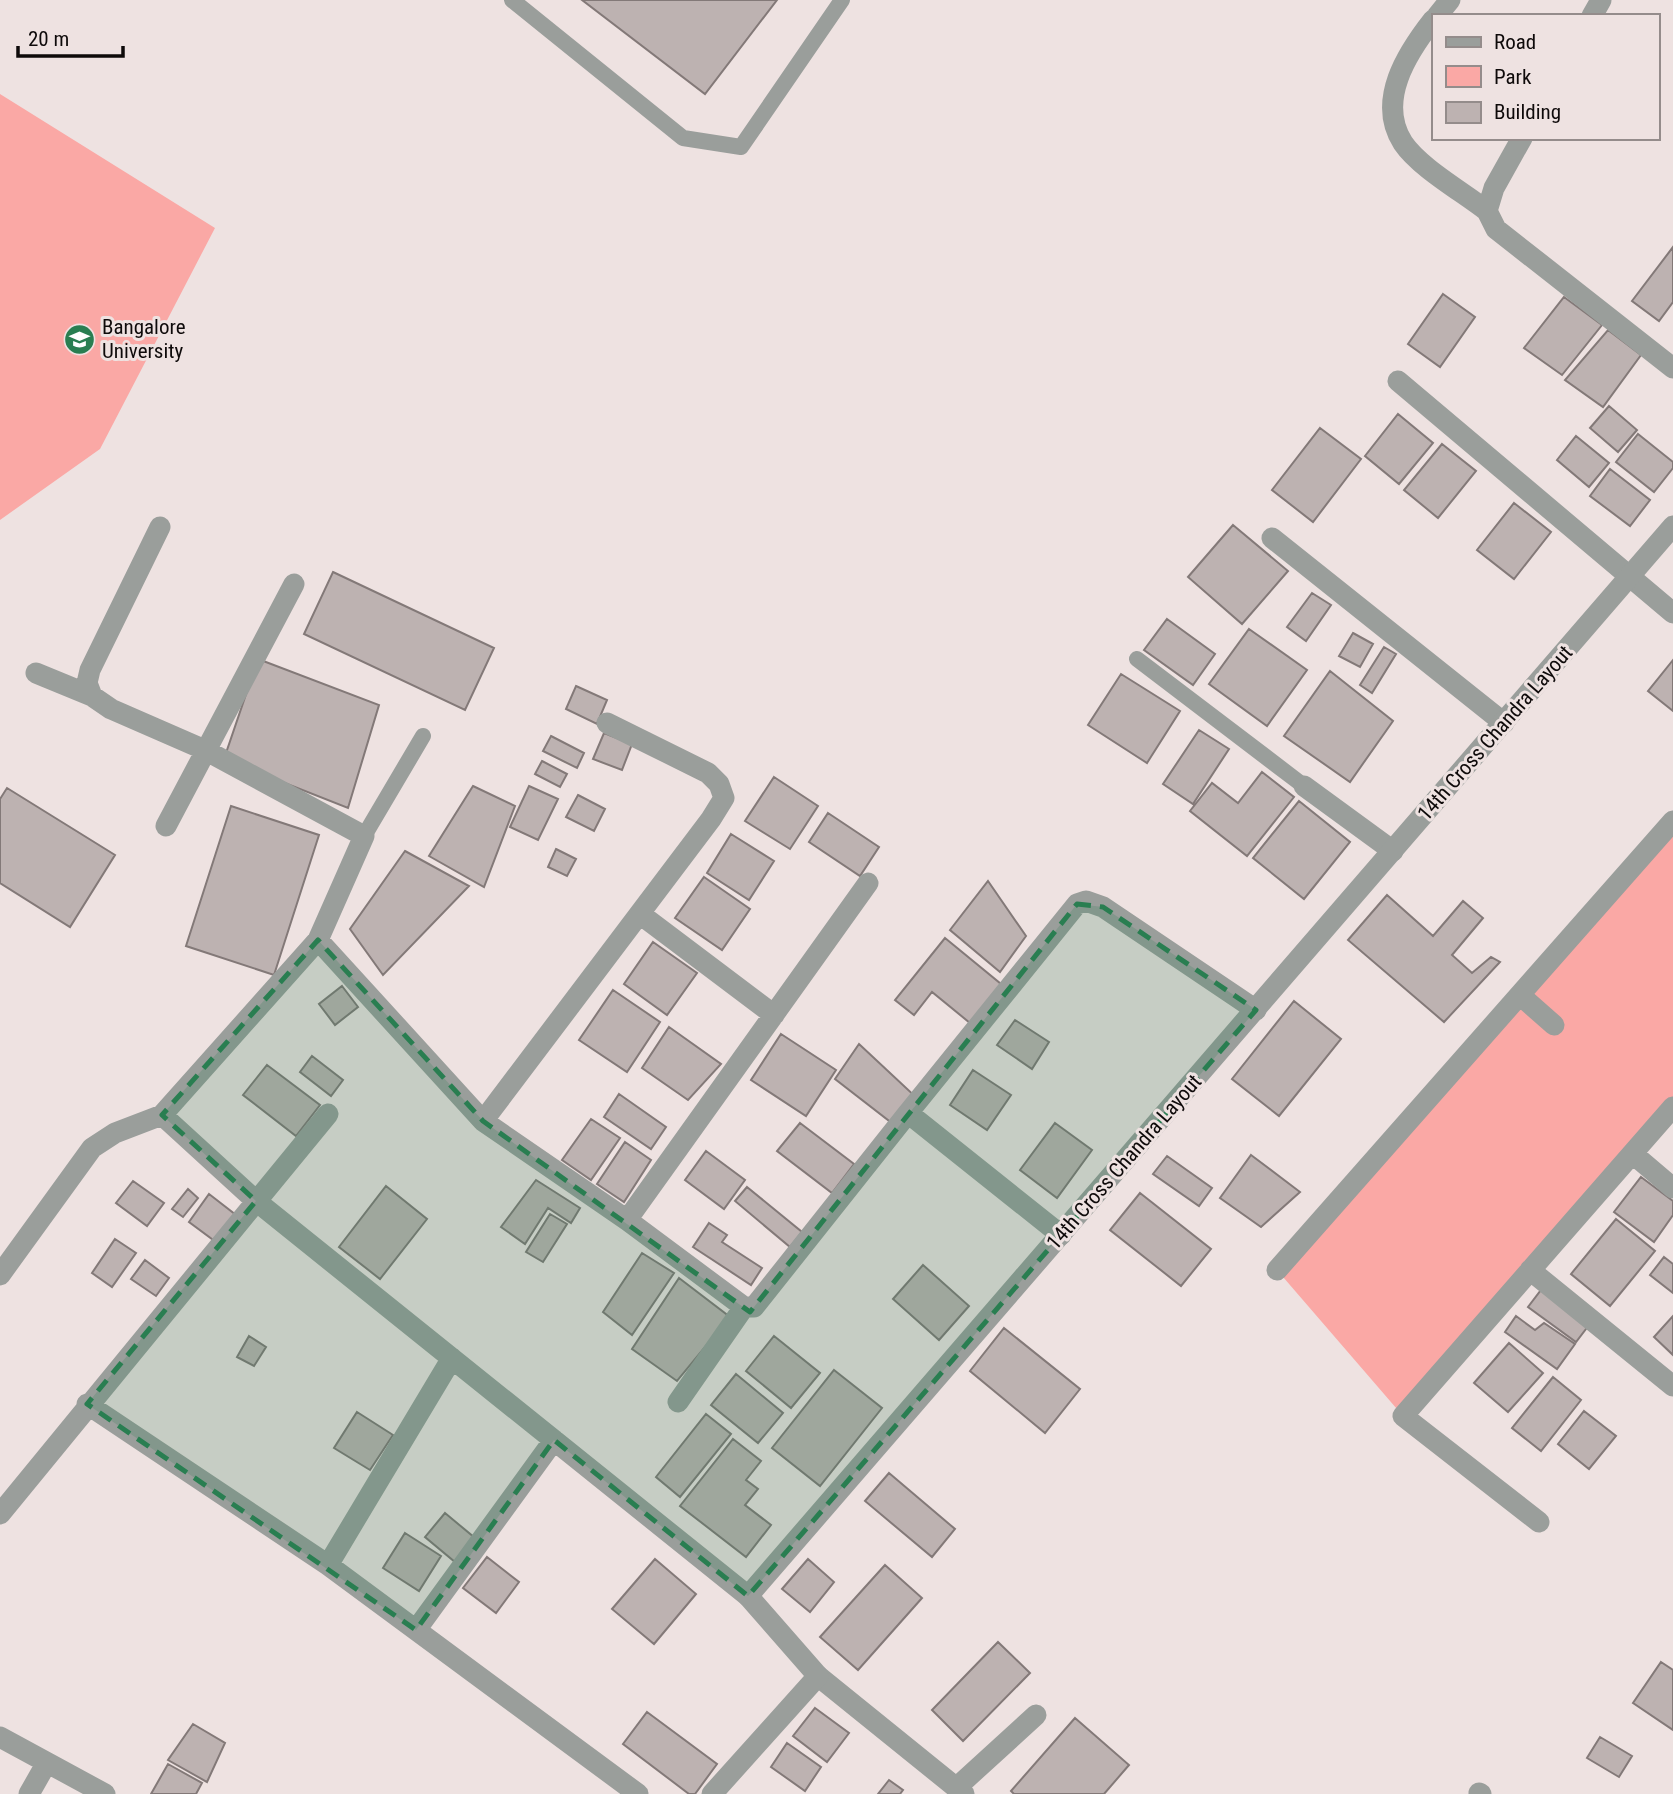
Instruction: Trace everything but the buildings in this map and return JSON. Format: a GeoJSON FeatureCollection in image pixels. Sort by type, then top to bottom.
{"type":"FeatureCollection","features":[{"type":"Feature","properties":{"kind":"street"},"geometry":{"type":"LineString","coordinates":[[1439,14],[1450,0]]}},
{"type":"Feature","properties":{"kind":"street"},"geometry":{"type":"LineString","coordinates":[[1432,21],[1418,40],[1395,82],[1394,118],[1402,142],[1417,158],[1488,211],[1496,229],[1673,368]]}},
{"type":"Feature","properties":{"kind":"street"},"geometry":{"type":"LineString","coordinates":[[1488,211],[1494,188],[1521,140]]}},
{"type":"Feature","properties":{"kind":"street"},"geometry":{"type":"LineString","coordinates":[[1398,381],[1673,613]]}},
{"type":"Feature","properties":{"kind":"street","name":"14th Cross Chandra Layout"},"geometry":{"type":"LineString","coordinates":[[748,1596],[1673,526]]}},
{"type":"Feature","properties":{"kind":"street"},"geometry":{"type":"LineString","coordinates":[[92,696],[87,683],[90,670],[160,527]]}},
{"type":"Feature","properties":{"kind":"street"},"geometry":{"type":"LineString","coordinates":[[1272,538],[1504,723]]}},
{"type":"Feature","properties":{"kind":"street"},"geometry":{"type":"LineString","coordinates":[[166,826],[294,583]]}},
{"type":"Feature","properties":{"kind":"street"},"geometry":{"type":"LineString","coordinates":[[3,1266],[92,1148],[115,1133],[162,1115],[318,940],[364,836],[205,750],[111,709],[92,696],[36,673]]}},
{"type":"Feature","properties":{"kind":"street"},"geometry":{"type":"LineString","coordinates":[[483,1121],[724,798],[719,784],[708,773],[607,723]]}},
{"type":"Feature","properties":{"kind":"street"},"geometry":{"type":"LineString","coordinates":[[1304,786],[1393,851]]}},
{"type":"Feature","properties":{"kind":"street"},"geometry":{"type":"LineString","coordinates":[[1277,1270],[1673,821]]}},
{"type":"Feature","properties":{"kind":"street"},"geometry":{"type":"LineString","coordinates":[[627,1220],[868,883]]}},
{"type":"Feature","properties":{"kind":"street"},"geometry":{"type":"LineString","coordinates":[[318,940],[483,1121],[627,1220],[744,1307],[754,1307],[1077,904],[1086,901],[1103,906],[1256,1010]]}},
{"type":"Feature","properties":{"kind":"street"},"geometry":{"type":"LineString","coordinates":[[640,914],[774,1015]]}},
{"type":"Feature","properties":{"kind":"street"},"geometry":{"type":"LineString","coordinates":[[1520,995],[1554,1025]]}},
{"type":"Feature","properties":{"kind":"street"},"geometry":{"type":"LineString","coordinates":[[1539,1522],[1402,1416],[1673,1107]]}},
{"type":"Feature","properties":{"kind":"street"},"geometry":{"type":"LineString","coordinates":[[908,1113],[1061,1235]]}},
{"type":"Feature","properties":{"kind":"street"},"geometry":{"type":"LineString","coordinates":[[0,1514],[87,1404],[328,1114]]}},
{"type":"Feature","properties":{"kind":"street"},"geometry":{"type":"LineString","coordinates":[[162,1115],[256,1201],[748,1596],[818,1676],[960,1791],[1036,1715]]}},
{"type":"Feature","properties":{"kind":"street"},"geometry":{"type":"LineString","coordinates":[[1633,1154],[1673,1188]]}},
{"type":"Feature","properties":{"kind":"street"},"geometry":{"type":"LineString","coordinates":[[1530,1270],[1673,1386]]}},
{"type":"Feature","properties":{"kind":"street"},"geometry":{"type":"LineString","coordinates":[[678,1402],[744,1307]]}},
{"type":"Feature","properties":{"kind":"street"},"geometry":{"type":"LineString","coordinates":[[328,1565],[452,1359]]}},
{"type":"Feature","properties":{"kind":"street"},"geometry":{"type":"LineString","coordinates":[[87,1404],[328,1565],[638,1794]]}},
{"type":"Feature","properties":{"kind":"street"},"geometry":{"type":"LineString","coordinates":[[416,1630],[554,1440]]}},
{"type":"Feature","properties":{"kind":"street"},"geometry":{"type":"LineString","coordinates":[[712,1794],[818,1676]]}},
{"type":"Feature","properties":{"kind":"street"},"geometry":{"type":"LineString","coordinates":[[0,1737],[105,1794]]}},
{"type":"Feature","properties":{"kind":"street"},"geometry":{"type":"LineString","coordinates":[[29,1794],[46,1764]]}},
{"type":"Feature","properties":{"kind":"lane"},"geometry":{"type":"LineString","coordinates":[[512,0],[683,138],[741,147],[842,0]]}},
{"type":"Feature","properties":{"kind":"lane"},"geometry":{"type":"LineString","coordinates":[[1137,659],[1304,786]]}},
{"type":"Feature","properties":{"kind":"lane"},"geometry":{"type":"LineString","coordinates":[[364,836],[423,736]]}},
{"type":"Feature","properties":{"kind":"highlighted area"},"geometry":{"type":"Polygon","coordinates":[[[1077,904],[1103,907],[1256,1010],[748,1596],[554,1440],[416,1630],[87,1404],[256,1201],[162,1115],[318,940],[483,1121],[750,1312],[1077,904]]]}},
{"type":"Feature","properties":{"kind":"green space","name":"Bangalore University"},"geometry":{"type":"Polygon","coordinates":[[[0,94],[215,228],[100,449],[0,520],[0,94]]]}},
{"type":"Feature","properties":{"kind":"green space"},"geometry":{"type":"Polygon","coordinates":[[[1673,821],[1673,1107],[1403,1416],[1277,1270],[1673,821]]]}},
{"type":"Feature","properties":{"kind":"place","name":"Bangalore University"},"geometry":{"type":"Point","coordinates":[79,339]}}]}
